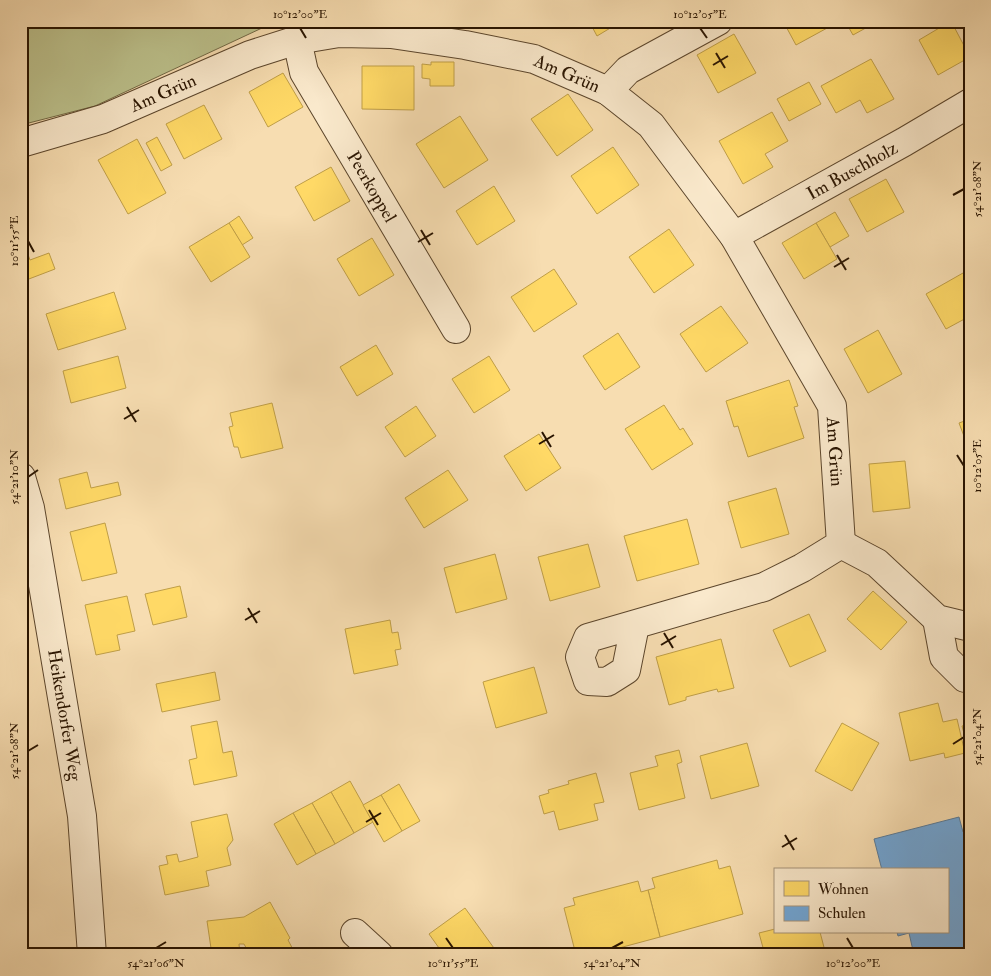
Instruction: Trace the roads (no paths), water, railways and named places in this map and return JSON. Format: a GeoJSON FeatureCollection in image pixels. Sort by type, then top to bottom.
{"type":"FeatureCollection","features":[{"type":"Feature","properties":{"kind":"street"},"geometry":{"type":"LineString","coordinates":[[608,91],[628,70],[718,21]]}},
{"type":"Feature","properties":{"kind":"street","name":"Am Grün"},"geometry":{"type":"LineString","coordinates":[[21,143],[103,119],[250,55],[297,40],[339,33],[391,34],[465,45],[534,59],[608,91],[651,125],[734,236],[832,406],[841,544]]}},
{"type":"Feature","properties":{"kind":"street","name":"Peerkoppel"},"geometry":{"type":"LineString","coordinates":[[297,40],[304,72],[456,329]]}},
{"type":"Feature","properties":{"kind":"street","name":"Im Buschholz"},"geometry":{"type":"LineString","coordinates":[[734,236],[904,142],[970,103]]}},
{"type":"Feature","properties":{"kind":"street","name":"Heikendorfer Weg"},"geometry":{"type":"LineString","coordinates":[[21,477],[30,508],[82,816],[92,955]]}},
{"type":"Feature","properties":{"kind":"street"},"geometry":{"type":"LineString","coordinates":[[635,625],[764,587],[802,568],[841,544],[877,562],[937,619],[970,627]]}},
{"type":"Feature","properties":{"kind":"street"},"geometry":{"type":"LineString","coordinates":[[937,619],[944,658],[964,678],[970,678]]}},
{"type":"Feature","properties":{"kind":"street"},"geometry":{"type":"LineString","coordinates":[[355,933],[378,955]]}}]}
